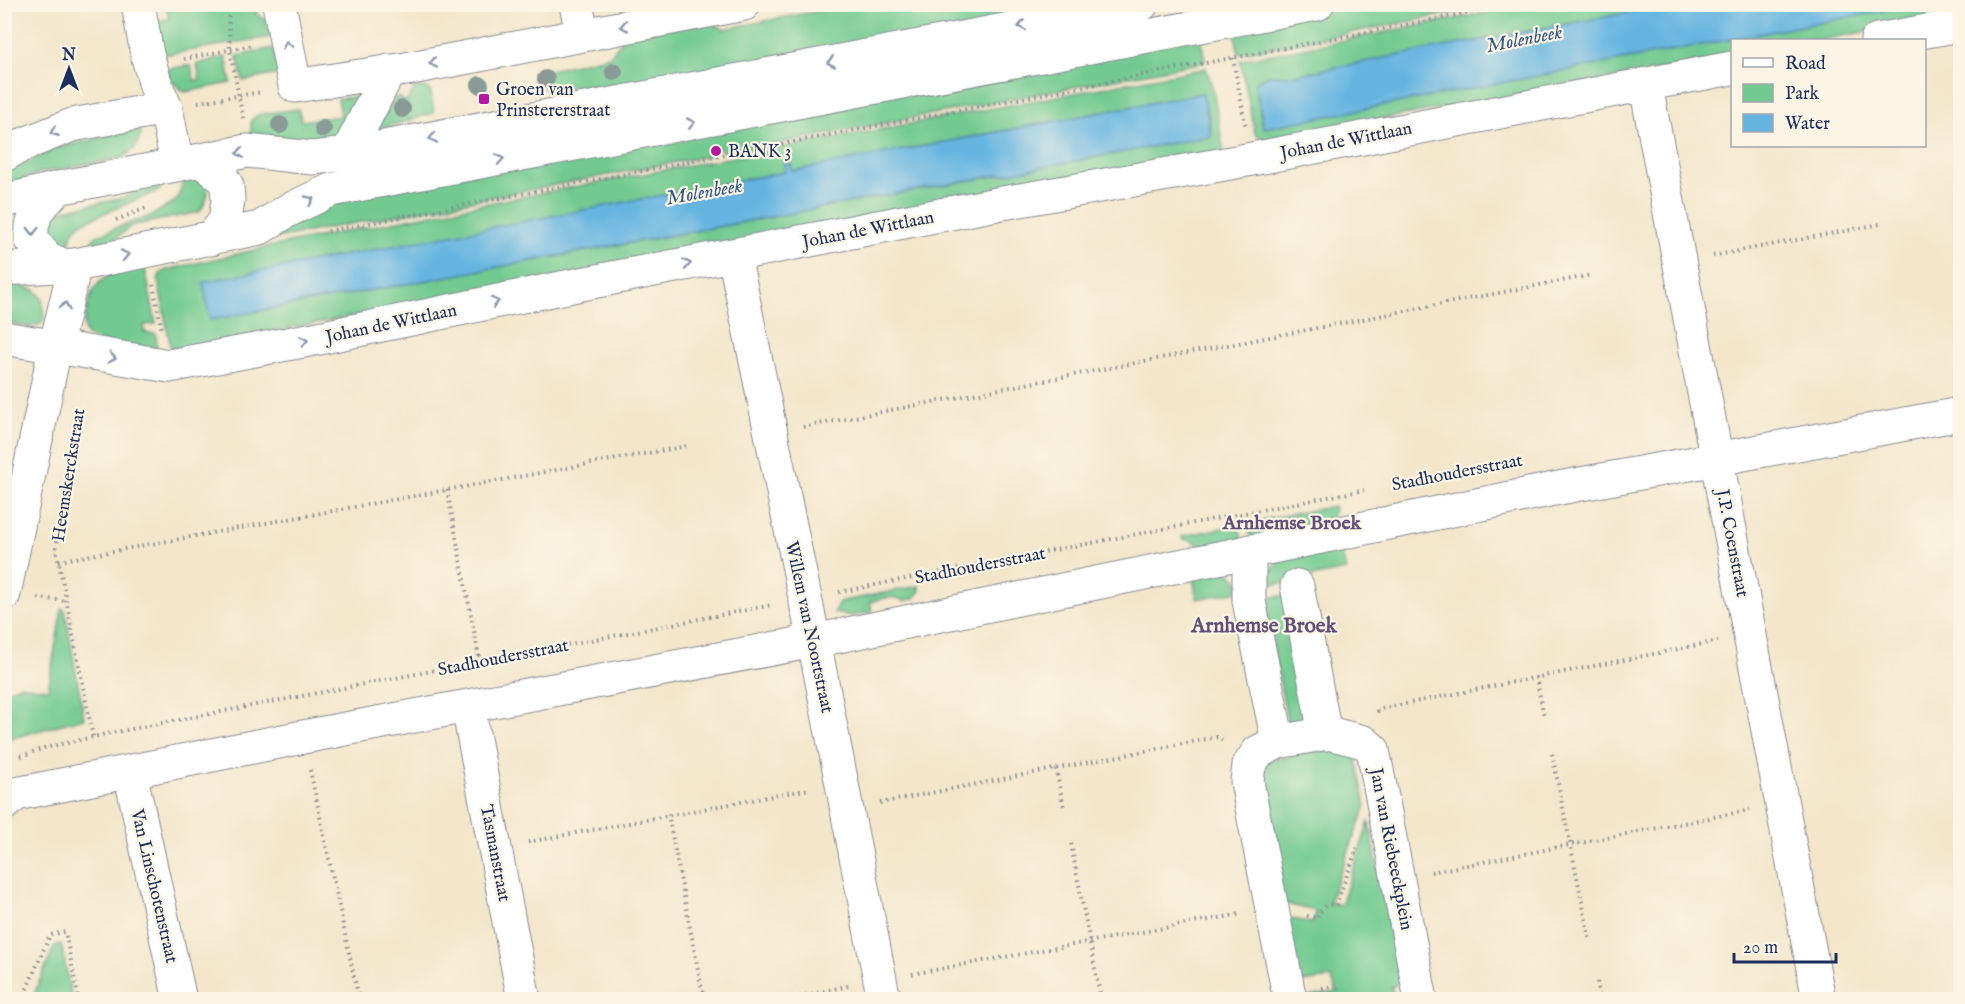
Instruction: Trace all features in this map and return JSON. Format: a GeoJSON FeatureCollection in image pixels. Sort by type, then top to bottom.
{"type":"FeatureCollection","features":[{"type":"Feature","properties":{"kind":"street"},"geometry":{"type":"LineString","coordinates":[[138,4],[156,86],[188,162],[222,177],[226,186],[228,200],[225,221],[211,239]]}},
{"type":"Feature","properties":{"kind":"street"},"geometry":{"type":"LineString","coordinates":[[279,4],[295,86],[389,71],[579,20],[744,4]]}},
{"type":"Feature","properties":{"kind":"street"},"geometry":{"type":"LineString","coordinates":[[4,201],[58,188],[247,151],[312,158],[347,154],[1142,4]]}},
{"type":"Feature","properties":{"kind":"street"},"geometry":{"type":"LineString","coordinates":[[4,269],[70,265],[260,228],[286,211],[331,190],[1317,4]]}},
{"type":"Feature","properties":{"kind":"street"},"geometry":{"type":"LineString","coordinates":[[1883,39],[1960,25]]}},
{"type":"Feature","properties":{"kind":"street","name":"Johan de Wittlaan"},"geometry":{"type":"LineString","coordinates":[[4,338],[169,366],[997,204],[1646,86],[1731,68]]}},
{"type":"Feature","properties":{"kind":"street"},"geometry":{"type":"LineString","coordinates":[[347,154],[389,71]]}},
{"type":"Feature","properties":{"kind":"street","name":"J.P. Coenstraat"},"geometry":{"type":"LineString","coordinates":[[1646,86],[1819,999]]}},
{"type":"Feature","properties":{"kind":"street"},"geometry":{"type":"LineString","coordinates":[[4,155],[22,145],[72,125],[166,108]]}},
{"type":"Feature","properties":{"kind":"street"},"geometry":{"type":"LineString","coordinates":[[58,188],[37,210],[32,226],[33,240],[40,252],[47,258],[70,265]]}},
{"type":"Feature","properties":{"kind":"street","name":"Willem van Noortstraat"},"geometry":{"type":"LineString","coordinates":[[734,255],[814,641],[882,990]]}},
{"type":"Feature","properties":{"kind":"street","name":"Heemskerckstraat"},"geometry":{"type":"LineString","coordinates":[[4,594],[70,265]]}},
{"type":"Feature","properties":{"kind":"street","name":"Stadhoudersstraat"},"geometry":{"type":"LineString","coordinates":[[11,784],[129,772],[814,641],[1548,490],[1960,414]]}},
{"type":"Feature","properties":{"kind":"street"},"geometry":{"type":"LineString","coordinates":[[1249,551],[1249,601],[1265,751]]}},
{"type":"Feature","properties":{"kind":"street"},"geometry":{"type":"LineString","coordinates":[[1297,586],[1325,734]]}},
{"type":"Feature","properties":{"kind":"street","name":"Tasmanstraat"},"geometry":{"type":"LineString","coordinates":[[468,707],[524,999]]}},
{"type":"Feature","properties":{"kind":"street"},"geometry":{"type":"LineString","coordinates":[[1290,999],[1247,781],[1249,765],[1265,751],[1325,734],[1357,740]]}},
{"type":"Feature","properties":{"kind":"street","name":"Jan van Riebeeckplein"},"geometry":{"type":"LineString","coordinates":[[1357,740],[1364,742],[1373,750],[1421,999]]}},
{"type":"Feature","properties":{"kind":"street","name":"Van Linschotenstraat"},"geometry":{"type":"LineString","coordinates":[[129,772],[180,999]]}},
{"type":"Feature","properties":{"kind":"path"},"geometry":{"type":"LineString","coordinates":[[228,4],[230,50],[247,151]]}},
{"type":"Feature","properties":{"kind":"path"},"geometry":{"type":"LineString","coordinates":[[321,232],[1514,4]]}},
{"type":"Feature","properties":{"kind":"path"},"geometry":{"type":"LineString","coordinates":[[150,66],[286,39]]}},
{"type":"Feature","properties":{"kind":"path"},"geometry":{"type":"LineString","coordinates":[[1238,84],[1248,134]]}},
{"type":"Feature","properties":{"kind":"path"},"geometry":{"type":"LineString","coordinates":[[166,108],[295,86]]}},
{"type":"Feature","properties":{"kind":"path"},"geometry":{"type":"LineString","coordinates":[[110,222],[159,203],[172,194],[178,174],[188,162]]}},
{"type":"Feature","properties":{"kind":"path"},"geometry":{"type":"LineString","coordinates":[[1680,262],[1881,224]]}},
{"type":"Feature","properties":{"kind":"path"},"geometry":{"type":"LineString","coordinates":[[770,434],[1592,275]]}},
{"type":"Feature","properties":{"kind":"path","name":"Heemskerckstraat"},"geometry":{"type":"LineString","coordinates":[[75,434],[57,548],[93,737]]}},
{"type":"Feature","properties":{"kind":"path"},"geometry":{"type":"LineString","coordinates":[[59,561],[687,446]]}},
{"type":"Feature","properties":{"kind":"path","name":"Stadhoudersstraat"},"geometry":{"type":"LineString","coordinates":[[11,784],[26,753],[93,737],[1370,489]]}},
{"type":"Feature","properties":{"kind":"path"},"geometry":{"type":"LineString","coordinates":[[447,490],[480,662]]}},
{"type":"Feature","properties":{"kind":"path"},"geometry":{"type":"LineString","coordinates":[[1357,740],[1380,709],[1750,634]]}},
{"type":"Feature","properties":{"kind":"path"},"geometry":{"type":"LineString","coordinates":[[1536,677],[1544,716]]}},
{"type":"Feature","properties":{"kind":"path"},"geometry":{"type":"LineString","coordinates":[[303,737],[359,999]]}},
{"type":"Feature","properties":{"kind":"path"},"geometry":{"type":"LineString","coordinates":[[495,849],[668,814],[844,796],[1056,769],[1217,737],[1265,751]]}},
{"type":"Feature","properties":{"kind":"path"},"geometry":{"type":"LineString","coordinates":[[1552,754],[1590,941]]}},
{"type":"Feature","properties":{"kind":"path"},"geometry":{"type":"LineString","coordinates":[[1056,769],[1064,808]]}},
{"type":"Feature","properties":{"kind":"path"},"geometry":{"type":"LineString","coordinates":[[782,999],[882,990],[1090,942],[1272,909],[1318,918],[1324,907],[1336,905],[1367,818],[1382,796]]}},
{"type":"Feature","properties":{"kind":"path"},"geometry":{"type":"LineString","coordinates":[[1398,878],[1783,804]]}},
{"type":"Feature","properties":{"kind":"path"},"geometry":{"type":"LineString","coordinates":[[668,814],[704,999]]}},
{"type":"Feature","properties":{"kind":"path"},"geometry":{"type":"LineString","coordinates":[[1071,844],[1101,999]]}},
{"type":"Feature","properties":{"kind":"path"},"geometry":{"type":"LineString","coordinates":[[22,999],[51,935],[65,932],[79,999]]}},
{"type":"Feature","properties":{"kind":"path"},"geometry":{"type":"LineString","coordinates":[[1597,982],[1600,999]]}},
{"type":"Feature","properties":{"kind":"green space"},"geometry":{"type":"Polygon","coordinates":[[[854,4],[1092,5],[678,81],[544,89],[541,72],[610,56],[625,36],[710,21],[723,29],[854,4]]]}},
{"type":"Feature","properties":{"kind":"green space"},"geometry":{"type":"Polygon","coordinates":[[[166,5],[255,5],[257,14],[268,22],[271,37],[164,55],[157,21],[169,19],[166,5]]]}},
{"type":"Feature","properties":{"kind":"green space"},"geometry":{"type":"Polygon","coordinates":[[[1345,5],[1495,5],[1239,54],[1233,26],[1345,5]]]}},
{"type":"Feature","properties":{"kind":"green space"},"geometry":{"type":"Polygon","coordinates":[[[1525,5],[1669,5],[1289,76],[1269,75],[1255,82],[1263,127],[1731,39],[1731,57],[1263,140],[1255,133],[1240,60],[1525,5]]]}},
{"type":"Feature","properties":{"kind":"green space"},"geometry":{"type":"Polygon","coordinates":[[[1912,5],[1960,5],[1960,14],[1826,39],[1731,39],[1912,5]]]}},
{"type":"Feature","properties":{"kind":"green space"},"geometry":{"type":"Polygon","coordinates":[[[1200,33],[1205,62],[728,153],[717,147],[711,150],[708,156],[266,240],[326,202],[1200,33]]]}},
{"type":"Feature","properties":{"kind":"green space"},"geometry":{"type":"Polygon","coordinates":[[[273,48],[279,74],[243,81],[237,56],[273,48]]]}},
{"type":"Feature","properties":{"kind":"green space"},"geometry":{"type":"Polygon","coordinates":[[[226,57],[231,83],[185,92],[171,80],[167,69],[191,65],[194,80],[200,80],[197,64],[226,57]]]}},
{"type":"Feature","properties":{"kind":"green space"},"geometry":{"type":"Polygon","coordinates":[[[1206,68],[1213,89],[1224,154],[171,349],[158,280],[160,274],[166,270],[488,203],[1206,68]],[[1202,93],[793,171],[790,163],[785,164],[785,172],[204,282],[211,320],[1211,136],[1209,117],[1202,93]]]}},
{"type":"Feature","properties":{"kind":"green space"},"geometry":{"type":"Polygon","coordinates":[[[426,87],[431,92],[434,113],[378,129],[377,127],[396,97],[407,101],[415,88],[426,87]]]}},
{"type":"Feature","properties":{"kind":"green space"},"geometry":{"type":"Polygon","coordinates":[[[371,94],[356,119],[337,140],[301,145],[251,137],[251,123],[253,118],[260,114],[298,109],[302,121],[341,116],[338,99],[371,94]]]}},
{"type":"Feature","properties":{"kind":"green space"},"geometry":{"type":"Polygon","coordinates":[[[140,130],[141,135],[135,148],[122,158],[39,173],[5,187],[5,172],[57,148],[140,130]]]}},
{"type":"Feature","properties":{"kind":"green space"},"geometry":{"type":"Polygon","coordinates":[[[186,174],[200,179],[207,187],[207,198],[199,212],[131,226],[104,248],[84,252],[95,237],[153,215],[177,200],[186,174]]]}},
{"type":"Feature","properties":{"kind":"green space"},"geometry":{"type":"Polygon","coordinates":[[[167,176],[160,190],[81,223],[72,233],[68,249],[57,244],[52,238],[51,217],[58,211],[123,198],[135,193],[145,184],[167,176]]]}},
{"type":"Feature","properties":{"kind":"green space"},"geometry":{"type":"Polygon","coordinates":[[[144,264],[156,324],[144,325],[144,332],[156,334],[157,348],[112,344],[89,336],[84,329],[85,320],[89,301],[98,284],[112,274],[144,264]]]}},
{"type":"Feature","properties":{"kind":"green space"},"geometry":{"type":"Polygon","coordinates":[[[4,280],[35,290],[42,298],[44,319],[39,325],[27,327],[5,322],[4,280]]]}},
{"type":"Feature","properties":{"kind":"green space"},"geometry":{"type":"Polygon","coordinates":[[[1334,506],[1335,510],[1327,525],[1251,540],[1247,523],[1334,506]]]}},
{"type":"Feature","properties":{"kind":"green space"},"geometry":{"type":"Polygon","coordinates":[[[1239,525],[1242,541],[1200,546],[1183,539],[1182,536],[1239,525]]]}},
{"type":"Feature","properties":{"kind":"green space"},"geometry":{"type":"Polygon","coordinates":[[[1340,545],[1346,570],[1271,585],[1272,569],[1280,558],[1340,545]]]}},
{"type":"Feature","properties":{"kind":"green space"},"geometry":{"type":"Polygon","coordinates":[[[1230,572],[1238,581],[1240,591],[1197,599],[1192,573],[1230,572]]]}},
{"type":"Feature","properties":{"kind":"green space"},"geometry":{"type":"Polygon","coordinates":[[[919,586],[920,590],[915,598],[904,601],[887,598],[870,602],[872,612],[851,616],[834,613],[839,602],[919,586]]]}},
{"type":"Feature","properties":{"kind":"green space"},"geometry":{"type":"Polygon","coordinates":[[[1291,594],[1315,720],[1288,725],[1264,599],[1291,594]]]}},
{"type":"Feature","properties":{"kind":"green space"},"geometry":{"type":"Polygon","coordinates":[[[62,608],[65,610],[84,718],[5,740],[7,691],[19,685],[48,689],[62,608]]]}},
{"type":"Feature","properties":{"kind":"green space"},"geometry":{"type":"Polygon","coordinates":[[[1340,748],[1356,758],[1366,806],[1329,902],[1341,905],[1369,822],[1401,984],[1392,986],[1393,996],[1404,994],[1405,999],[1298,999],[1338,992],[1331,978],[1295,983],[1283,917],[1313,923],[1316,911],[1281,903],[1257,781],[1270,760],[1340,748]]]}},
{"type":"Feature","properties":{"kind":"green space"},"geometry":{"type":"Polygon","coordinates":[[[61,944],[72,999],[32,999],[55,945],[61,944]]]}},
{"type":"Feature","properties":{"kind":"water","name":"Molenbeek"},"geometry":{"type":"Polygon","coordinates":[[[1669,5],[1912,5],[1264,128],[1255,82],[1269,75],[1289,76],[1669,5]]]}},
{"type":"Feature","properties":{"kind":"water","name":"Molenbeek"},"geometry":{"type":"Polygon","coordinates":[[[1203,93],[1211,136],[210,320],[203,282],[785,172],[785,164],[790,163],[793,171],[1203,93]]]}},
{"type":"Feature","properties":{"kind":"place","name":"Groen van Prinstererstraat"},"geometry":{"type":"Point","coordinates":[484,99]}},
{"type":"Feature","properties":{"kind":"place","name":"BANK 3"},"geometry":{"type":"Point","coordinates":[716,151]}},
{"type":"Feature","properties":{"kind":"district","name":"Arnhemse Broek"},"geometry":{"type":"Point","coordinates":[1292,522]}},
{"type":"Feature","properties":{"kind":"district","name":"Arnhemse Broek"},"geometry":{"type":"Point","coordinates":[1264,625]}}]}
